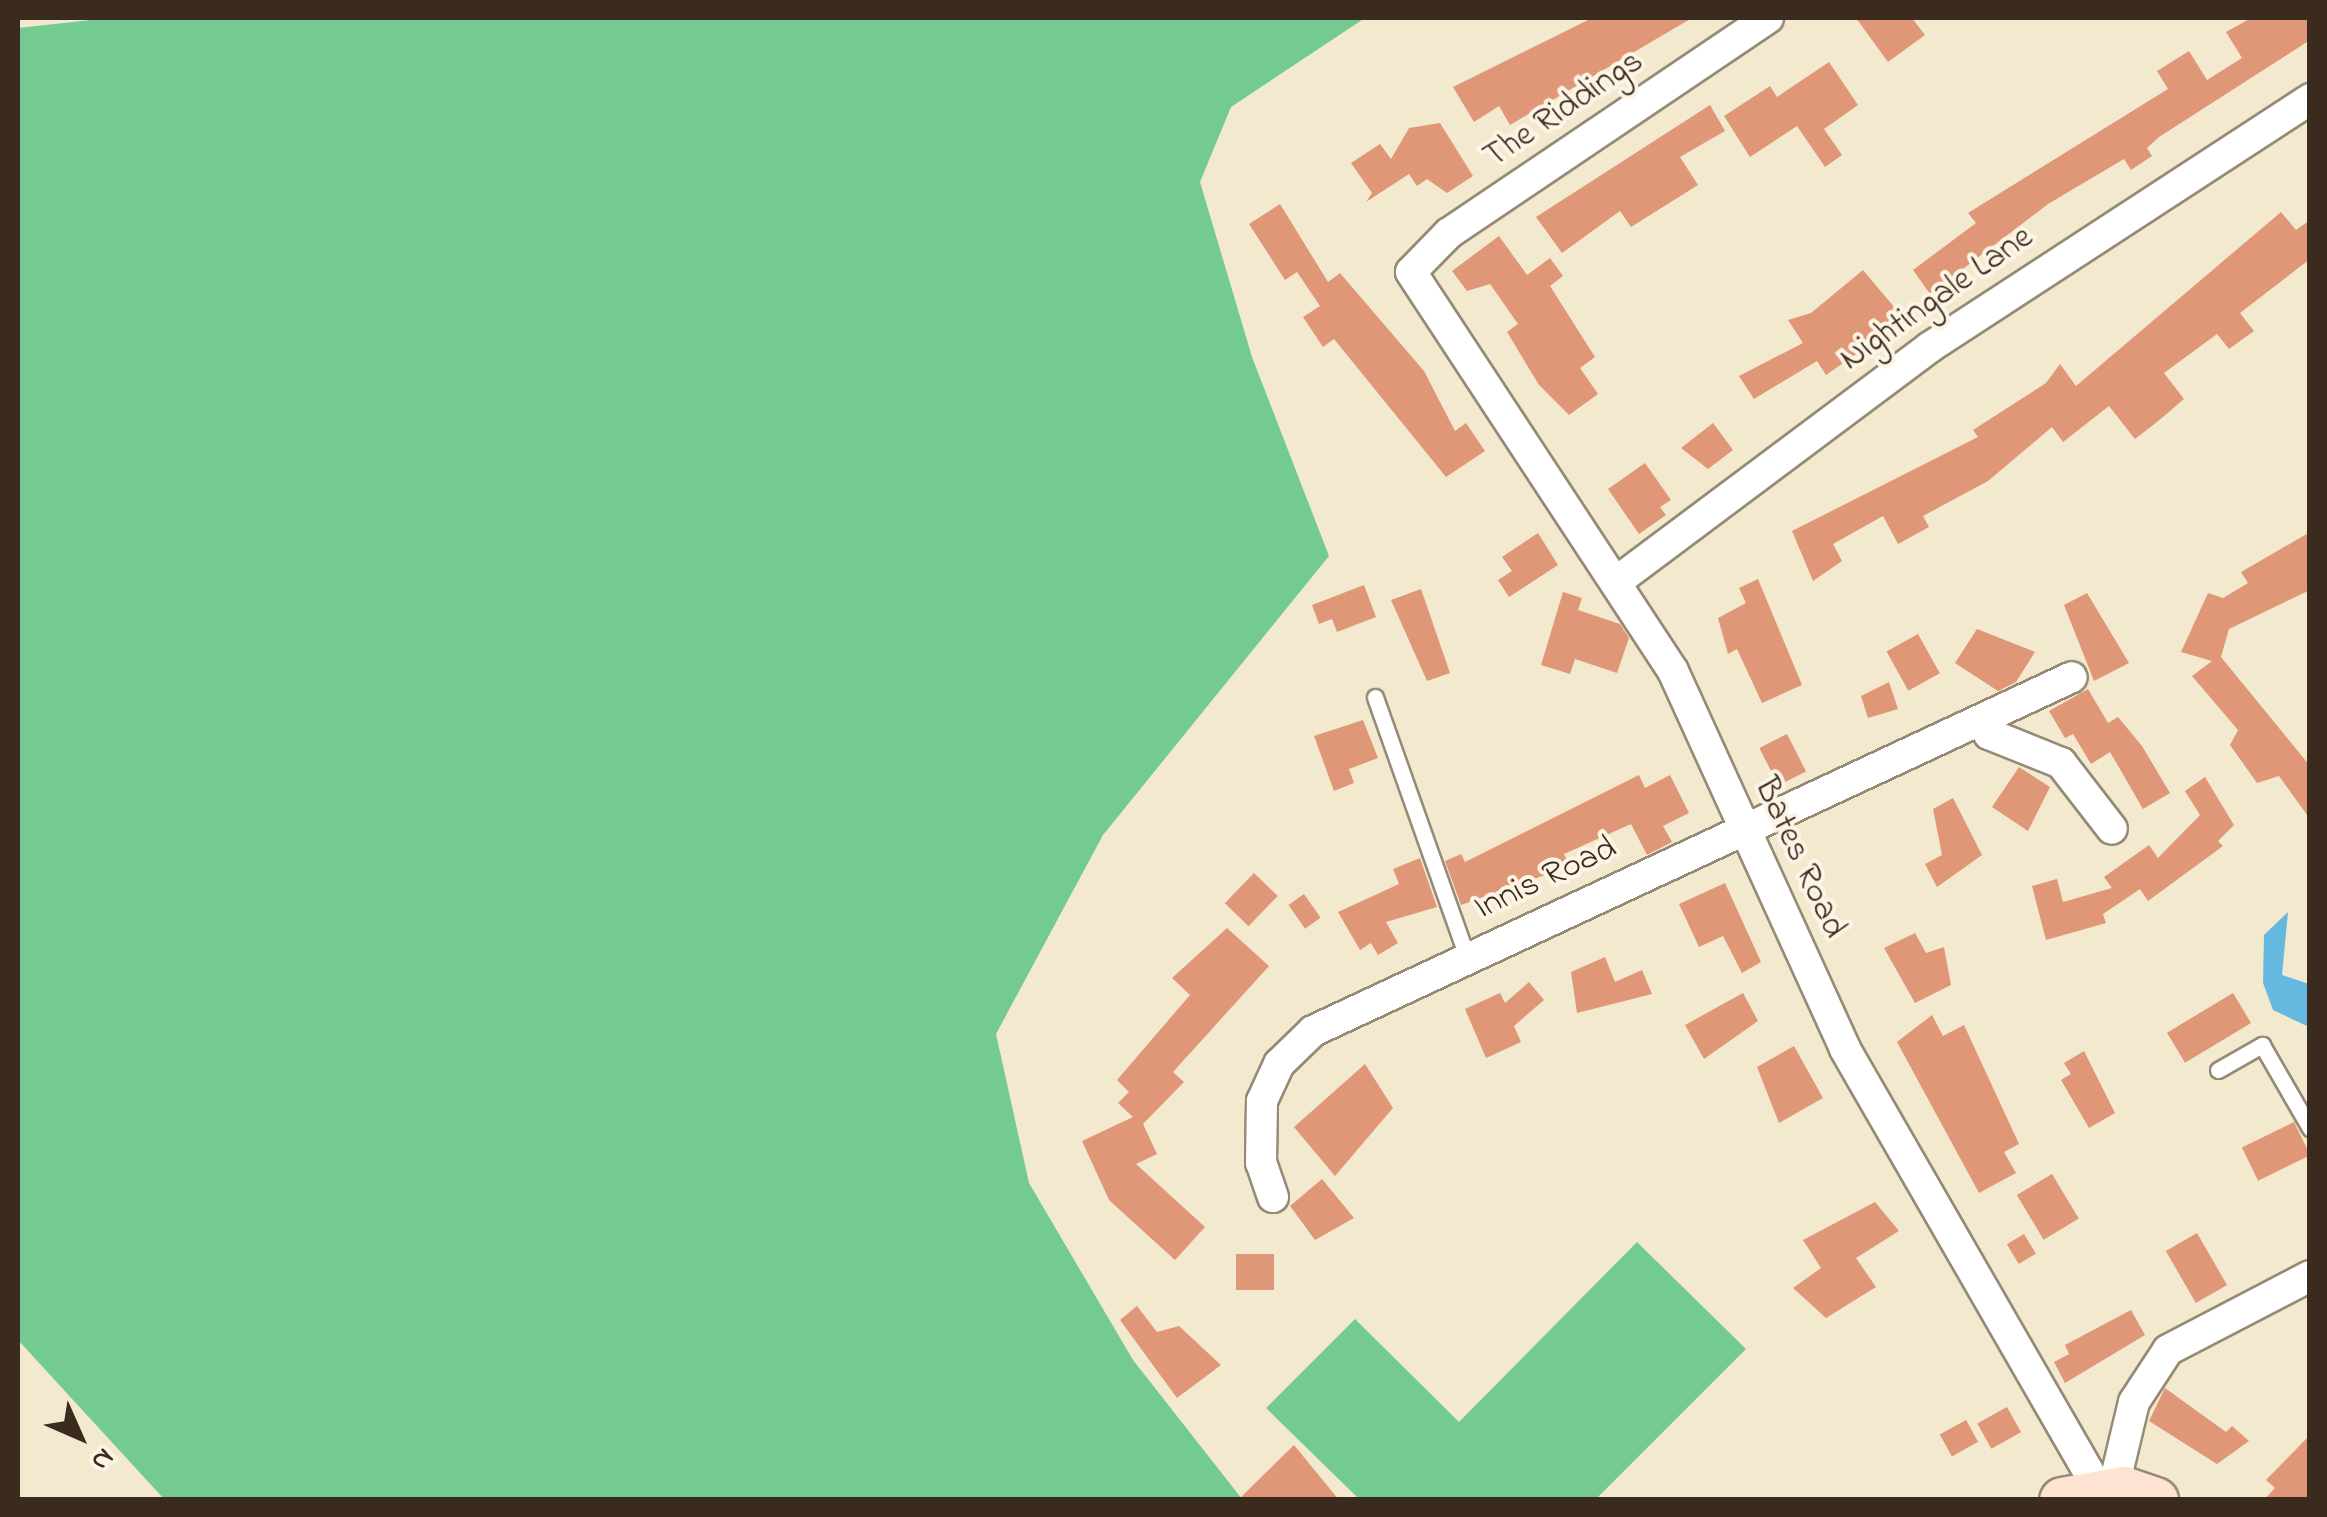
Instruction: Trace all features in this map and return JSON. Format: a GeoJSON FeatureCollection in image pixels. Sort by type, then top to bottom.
{"type":"FeatureCollection","features":[{"type":"Feature","properties":{"kind":"street","name":"The Riddings"},"geometry":{"type":"LineString","coordinates":[[1411,272],[1448,234],[1768,18]]}},
{"type":"Feature","properties":{"kind":"street","name":"Nightingale Lane"},"geometry":{"type":"LineString","coordinates":[[1620,579],[1930,347],[2310,99]]}},
{"type":"Feature","properties":{"kind":"street","name":"Bates Road"},"geometry":{"type":"LineString","coordinates":[[1411,272],[1620,579],[1674,671],[1845,1049],[2104,1496]]}},
{"type":"Feature","properties":{"kind":"street","name":"Innis Road"},"geometry":{"type":"LineString","coordinates":[[1273,1197],[1261,1164],[1262,1100],[1280,1064],[1337,1016],[1742,828],[1982,722],[2072,677]]}},
{"type":"Feature","properties":{"kind":"street"},"geometry":{"type":"LineString","coordinates":[[1982,722],[1988,734],[2061,763],[2111,829]]}},
{"type":"Feature","properties":{"kind":"street"},"geometry":{"type":"LineString","coordinates":[[2104,1496],[2134,1402],[2168,1350],[2204,1324],[2310,1276]]}},
{"type":"Feature","properties":{"kind":"lane"},"geometry":{"type":"LineString","coordinates":[[1374,697],[1467,957]]}},
{"type":"Feature","properties":{"kind":"lane"},"geometry":{"type":"LineString","coordinates":[[2218,1070],[2262,1045],[2310,1128]]}},
{"type":"Feature","properties":{"kind":"green space"},"geometry":{"type":"Polygon","coordinates":[[[109,18],[1365,18],[1231,107],[1200,182],[1252,357],[1329,556],[1103,835],[996,1034],[1029,1183],[1133,1360],[1242,1499],[164,1499],[18,1340],[18,28],[109,18]]]}},
{"type":"Feature","properties":{"kind":"green space"},"geometry":{"type":"Polygon","coordinates":[[[1637,1242],[1746,1349],[1596,1499],[1359,1499],[1266,1408],[1355,1319],[1459,1422],[1637,1242]]]}},
{"type":"Feature","properties":{"kind":"water"},"geometry":{"type":"Polygon","coordinates":[[[2288,912],[2282,975],[2309,984],[2309,1027],[2273,1010],[2263,983],[2264,935],[2288,912]]]}},
{"type":"Feature","properties":{"kind":"building"},"geometry":{"type":"Polygon","coordinates":[[[1592,18],[1692,18],[1510,125],[1499,106],[1474,122],[1453,87],[1592,18]]]}},
{"type":"Feature","properties":{"kind":"building"},"geometry":{"type":"Polygon","coordinates":[[[1856,18],[1912,18],[1925,35],[1888,62],[1856,18]]]}},
{"type":"Feature","properties":{"kind":"building"},"geometry":{"type":"Polygon","coordinates":[[[2251,18],[2310,18],[2310,40],[2159,137],[2147,148],[2152,156],[2131,170],[2124,159],[2048,204],[1930,294],[1913,270],[1976,223],[1968,213],[2168,89],[2157,71],[2189,51],[2207,80],[2242,58],[2226,32],[2251,18]]]}},
{"type":"Feature","properties":{"kind":"building"},"geometry":{"type":"Polygon","coordinates":[[[1829,62],[1858,105],[1824,129],[1842,155],[1825,167],[1797,126],[1750,157],[1724,116],[1770,86],[1777,97],[1829,62]]]}},
{"type":"Feature","properties":{"kind":"building"},"geometry":{"type":"Polygon","coordinates":[[[1710,105],[1725,131],[1680,157],[1698,185],[1631,227],[1620,211],[1562,253],[1536,217],[1710,105]]]}},
{"type":"Feature","properties":{"kind":"building"},"geometry":{"type":"Polygon","coordinates":[[[1440,123],[1473,176],[1447,193],[1427,179],[1417,186],[1409,174],[1366,202],[1372,193],[1351,163],[1380,144],[1391,159],[1409,128],[1440,123]]]}},
{"type":"Feature","properties":{"kind":"building"},"geometry":{"type":"Polygon","coordinates":[[[1280,204],[1328,282],[1340,273],[1424,371],[1455,431],[1466,423],[1485,451],[1446,477],[1334,339],[1323,347],[1303,317],[1320,306],[1297,272],[1285,280],[1249,224],[1280,204]]]}},
{"type":"Feature","properties":{"kind":"building"},"geometry":{"type":"Polygon","coordinates":[[[2281,212],[2296,230],[2310,220],[2310,259],[2240,313],[2254,331],[2229,349],[2217,334],[2164,373],[2184,399],[2157,422],[2135,439],[2109,406],[2063,442],[2052,427],[1988,481],[1923,516],[1929,527],[1898,544],[1883,516],[1833,544],[1842,561],[1813,581],[1792,531],[1978,437],[1973,430],[2046,383],[2060,364],[2076,386],[2281,212]]]}},
{"type":"Feature","properties":{"kind":"building"},"geometry":{"type":"Polygon","coordinates":[[[1499,236],[1527,275],[1550,258],[1563,276],[1550,286],[1595,357],[1580,368],[1598,394],[1569,415],[1539,385],[1507,332],[1518,324],[1490,284],[1467,291],[1452,271],[1499,236]]]}},
{"type":"Feature","properties":{"kind":"building"},"geometry":{"type":"Polygon","coordinates":[[[1863,270],[1905,320],[1826,375],[1817,361],[1754,399],[1739,376],[1803,343],[1788,320],[1811,313],[1863,270]]]}},
{"type":"Feature","properties":{"kind":"building"},"geometry":{"type":"Polygon","coordinates":[[[1713,423],[1733,450],[1708,469],[1681,448],[1713,423]]]}},
{"type":"Feature","properties":{"kind":"building"},"geometry":{"type":"Polygon","coordinates":[[[1645,463],[1671,500],[1660,507],[1666,515],[1639,534],[1608,489],[1645,463]]]}},
{"type":"Feature","properties":{"kind":"building"},"geometry":{"type":"Polygon","coordinates":[[[2310,532],[2310,590],[2229,629],[2221,657],[2310,766],[2310,819],[2279,776],[2257,783],[2230,745],[2238,730],[2192,676],[2212,661],[2181,652],[2208,593],[2223,598],[2248,583],[2241,572],[2310,532]]]}},
{"type":"Feature","properties":{"kind":"building"},"geometry":{"type":"Polygon","coordinates":[[[1538,533],[1558,565],[1509,597],[1498,580],[1512,571],[1502,557],[1538,533]]]}},
{"type":"Feature","properties":{"kind":"building"},"geometry":{"type":"Polygon","coordinates":[[[1758,579],[1802,685],[1762,703],[1737,649],[1728,654],[1718,618],[1746,603],[1739,588],[1758,579]]]}},
{"type":"Feature","properties":{"kind":"building"},"geometry":{"type":"Polygon","coordinates":[[[1364,585],[1376,617],[1337,632],[1332,619],[1319,624],[1312,605],[1364,585]]]}},
{"type":"Feature","properties":{"kind":"building"},"geometry":{"type":"Polygon","coordinates":[[[1421,589],[1450,673],[1427,681],[1391,600],[1421,589]]]}},
{"type":"Feature","properties":{"kind":"building"},"geometry":{"type":"Polygon","coordinates":[[[1563,592],[1582,598],[1578,610],[1620,624],[1629,638],[1617,673],[1575,659],[1570,674],[1541,665],[1563,592]]]}},
{"type":"Feature","properties":{"kind":"building"},"geometry":{"type":"Polygon","coordinates":[[[2087,593],[2129,663],[2094,681],[2064,605],[2087,593]]]}},
{"type":"Feature","properties":{"kind":"building"},"geometry":{"type":"Polygon","coordinates":[[[1977,629],[2035,652],[2016,682],[1998,691],[1955,663],[1977,629]]]}},
{"type":"Feature","properties":{"kind":"building"},"geometry":{"type":"Polygon","coordinates":[[[1918,634],[1940,673],[1908,691],[1887,651],[1918,634]]]}},
{"type":"Feature","properties":{"kind":"building"},"geometry":{"type":"Polygon","coordinates":[[[1889,682],[1898,709],[1868,718],[1861,696],[1889,682]]]}},
{"type":"Feature","properties":{"kind":"building"},"geometry":{"type":"Polygon","coordinates":[[[2088,689],[2108,723],[2118,717],[2142,746],[2170,793],[2143,809],[2110,752],[2091,764],[2073,734],[2065,738],[2049,711],[2088,689]]]}},
{"type":"Feature","properties":{"kind":"building"},"geometry":{"type":"Polygon","coordinates":[[[1363,720],[1378,758],[1349,769],[1354,783],[1334,791],[1314,736],[1363,720]]]}},
{"type":"Feature","properties":{"kind":"building"},"geometry":{"type":"Polygon","coordinates":[[[1787,734],[1806,771],[1778,785],[1759,748],[1787,734]]]}},
{"type":"Feature","properties":{"kind":"building"},"geometry":{"type":"Polygon","coordinates":[[[2019,767],[2050,787],[2028,831],[1992,807],[2019,767]]]}},
{"type":"Feature","properties":{"kind":"building"},"geometry":{"type":"Polygon","coordinates":[[[1639,775],[1645,788],[1670,775],[1689,813],[1663,826],[1672,842],[1647,855],[1631,824],[1564,854],[1570,866],[1461,905],[1445,861],[1461,854],[1465,862],[1639,775]]]}},
{"type":"Feature","properties":{"kind":"building"},"geometry":{"type":"Polygon","coordinates":[[[2205,777],[2234,825],[2218,841],[2223,846],[2148,901],[2140,889],[2103,914],[2106,923],[2046,940],[2032,886],[2057,879],[2063,902],[2112,888],[2104,877],[2149,845],[2158,858],[2200,815],[2185,791],[2205,777]]]}},
{"type":"Feature","properties":{"kind":"building"},"geometry":{"type":"Polygon","coordinates":[[[1953,798],[1982,855],[1937,887],[1925,864],[1942,855],[1933,809],[1953,798]]]}},
{"type":"Feature","properties":{"kind":"building"},"geometry":{"type":"Polygon","coordinates":[[[1420,858],[1437,907],[1386,922],[1398,943],[1378,955],[1371,943],[1360,950],[1338,912],[1399,884],[1393,869],[1420,858]]]}},
{"type":"Feature","properties":{"kind":"building"},"geometry":{"type":"Polygon","coordinates":[[[1254,873],[1278,896],[1249,926],[1225,903],[1254,873]]]}},
{"type":"Feature","properties":{"kind":"building"},"geometry":{"type":"Polygon","coordinates":[[[1725,883],[1761,962],[1742,973],[1723,936],[1699,947],[1679,904],[1725,883]]]}},
{"type":"Feature","properties":{"kind":"building"},"geometry":{"type":"Polygon","coordinates":[[[1304,894],[1321,918],[1305,929],[1288,905],[1304,894]]]}},
{"type":"Feature","properties":{"kind":"building"},"geometry":{"type":"Polygon","coordinates":[[[1227,928],[1269,966],[1173,1072],[1184,1082],[1143,1124],[1157,1154],[1136,1164],[1205,1227],[1175,1260],[1109,1200],[1082,1141],[1133,1117],[1118,1103],[1129,1092],[1117,1080],[1190,995],[1172,978],[1227,928]]]}},
{"type":"Feature","properties":{"kind":"building"},"geometry":{"type":"Polygon","coordinates":[[[1915,933],[1926,953],[1944,947],[1951,985],[1915,1003],[1884,948],[1915,933]]]}},
{"type":"Feature","properties":{"kind":"building"},"geometry":{"type":"Polygon","coordinates":[[[1605,957],[1615,982],[1642,970],[1652,994],[1577,1013],[1571,972],[1605,957]]]}},
{"type":"Feature","properties":{"kind":"building"},"geometry":{"type":"Polygon","coordinates":[[[1529,982],[1544,1000],[1514,1026],[1521,1042],[1486,1058],[1465,1009],[1500,993],[1505,1003],[1529,982]]]}},
{"type":"Feature","properties":{"kind":"building"},"geometry":{"type":"Polygon","coordinates":[[[1743,993],[1758,1021],[1704,1059],[1685,1025],[1743,993]]]}},
{"type":"Feature","properties":{"kind":"building"},"geometry":{"type":"Polygon","coordinates":[[[2233,993],[2251,1023],[2185,1063],[2167,1033],[2233,993]]]}},
{"type":"Feature","properties":{"kind":"building"},"geometry":{"type":"Polygon","coordinates":[[[1932,1015],[1943,1036],[1964,1025],[2019,1144],[2004,1152],[2016,1173],[1979,1193],[1897,1042],[1932,1015]]]}},
{"type":"Feature","properties":{"kind":"building"},"geometry":{"type":"Polygon","coordinates":[[[1794,1046],[1823,1098],[1779,1123],[1757,1067],[1794,1046]]]}},
{"type":"Feature","properties":{"kind":"building"},"geometry":{"type":"Polygon","coordinates":[[[2084,1051],[2115,1113],[2089,1128],[2061,1080],[2071,1074],[2064,1063],[2084,1051]]]}},
{"type":"Feature","properties":{"kind":"building"},"geometry":{"type":"Polygon","coordinates":[[[1365,1064],[1393,1108],[1335,1176],[1294,1127],[1365,1064]]]}},
{"type":"Feature","properties":{"kind":"building"},"geometry":{"type":"Polygon","coordinates":[[[2294,1122],[2310,1155],[2258,1181],[2242,1147],[2294,1122]]]}},
{"type":"Feature","properties":{"kind":"building"},"geometry":{"type":"Polygon","coordinates":[[[2052,1174],[2079,1219],[2044,1240],[2017,1195],[2052,1174]]]}},
{"type":"Feature","properties":{"kind":"building"},"geometry":{"type":"Polygon","coordinates":[[[1322,1179],[1354,1218],[1315,1240],[1290,1206],[1322,1179]]]}},
{"type":"Feature","properties":{"kind":"building"},"geometry":{"type":"Polygon","coordinates":[[[1875,1202],[1899,1231],[1856,1258],[1876,1287],[1826,1318],[1793,1288],[1821,1268],[1803,1240],[1875,1202]]]}},
{"type":"Feature","properties":{"kind":"building"},"geometry":{"type":"Polygon","coordinates":[[[2197,1233],[2227,1285],[2196,1303],[2166,1251],[2197,1233]]]}},
{"type":"Feature","properties":{"kind":"building"},"geometry":{"type":"Polygon","coordinates":[[[2024,1234],[2036,1254],[2019,1264],[2007,1244],[2024,1234]]]}},
{"type":"Feature","properties":{"kind":"building"},"geometry":{"type":"Polygon","coordinates":[[[1236,1254],[1274,1254],[1274,1290],[1236,1290],[1236,1254]]]}},
{"type":"Feature","properties":{"kind":"building"},"geometry":{"type":"Polygon","coordinates":[[[1137,1306],[1157,1332],[1179,1326],[1221,1365],[1177,1398],[1120,1320],[1137,1306]]]}},
{"type":"Feature","properties":{"kind":"building"},"geometry":{"type":"Polygon","coordinates":[[[2131,1310],[2145,1335],[2065,1383],[2054,1362],[2069,1354],[2065,1345],[2131,1310]]]}},
{"type":"Feature","properties":{"kind":"building"},"geometry":{"type":"Polygon","coordinates":[[[2165,1388],[2226,1432],[2232,1426],[2249,1441],[2217,1464],[2149,1421],[2165,1388]]]}},
{"type":"Feature","properties":{"kind":"building"},"geometry":{"type":"Polygon","coordinates":[[[2007,1407],[2021,1432],[1991,1449],[1977,1423],[2007,1407]]]}},
{"type":"Feature","properties":{"kind":"building"},"geometry":{"type":"Polygon","coordinates":[[[1966,1420],[1978,1442],[1952,1456],[1940,1435],[1966,1420]]]}},
{"type":"Feature","properties":{"kind":"building"},"geometry":{"type":"Polygon","coordinates":[[[2310,1435],[2310,1500],[2264,1500],[2275,1488],[2266,1480],[2310,1435]]]}},
{"type":"Feature","properties":{"kind":"building"},"geometry":{"type":"Polygon","coordinates":[[[1294,1445],[1339,1500],[1238,1500],[1294,1445]]]}}]}
